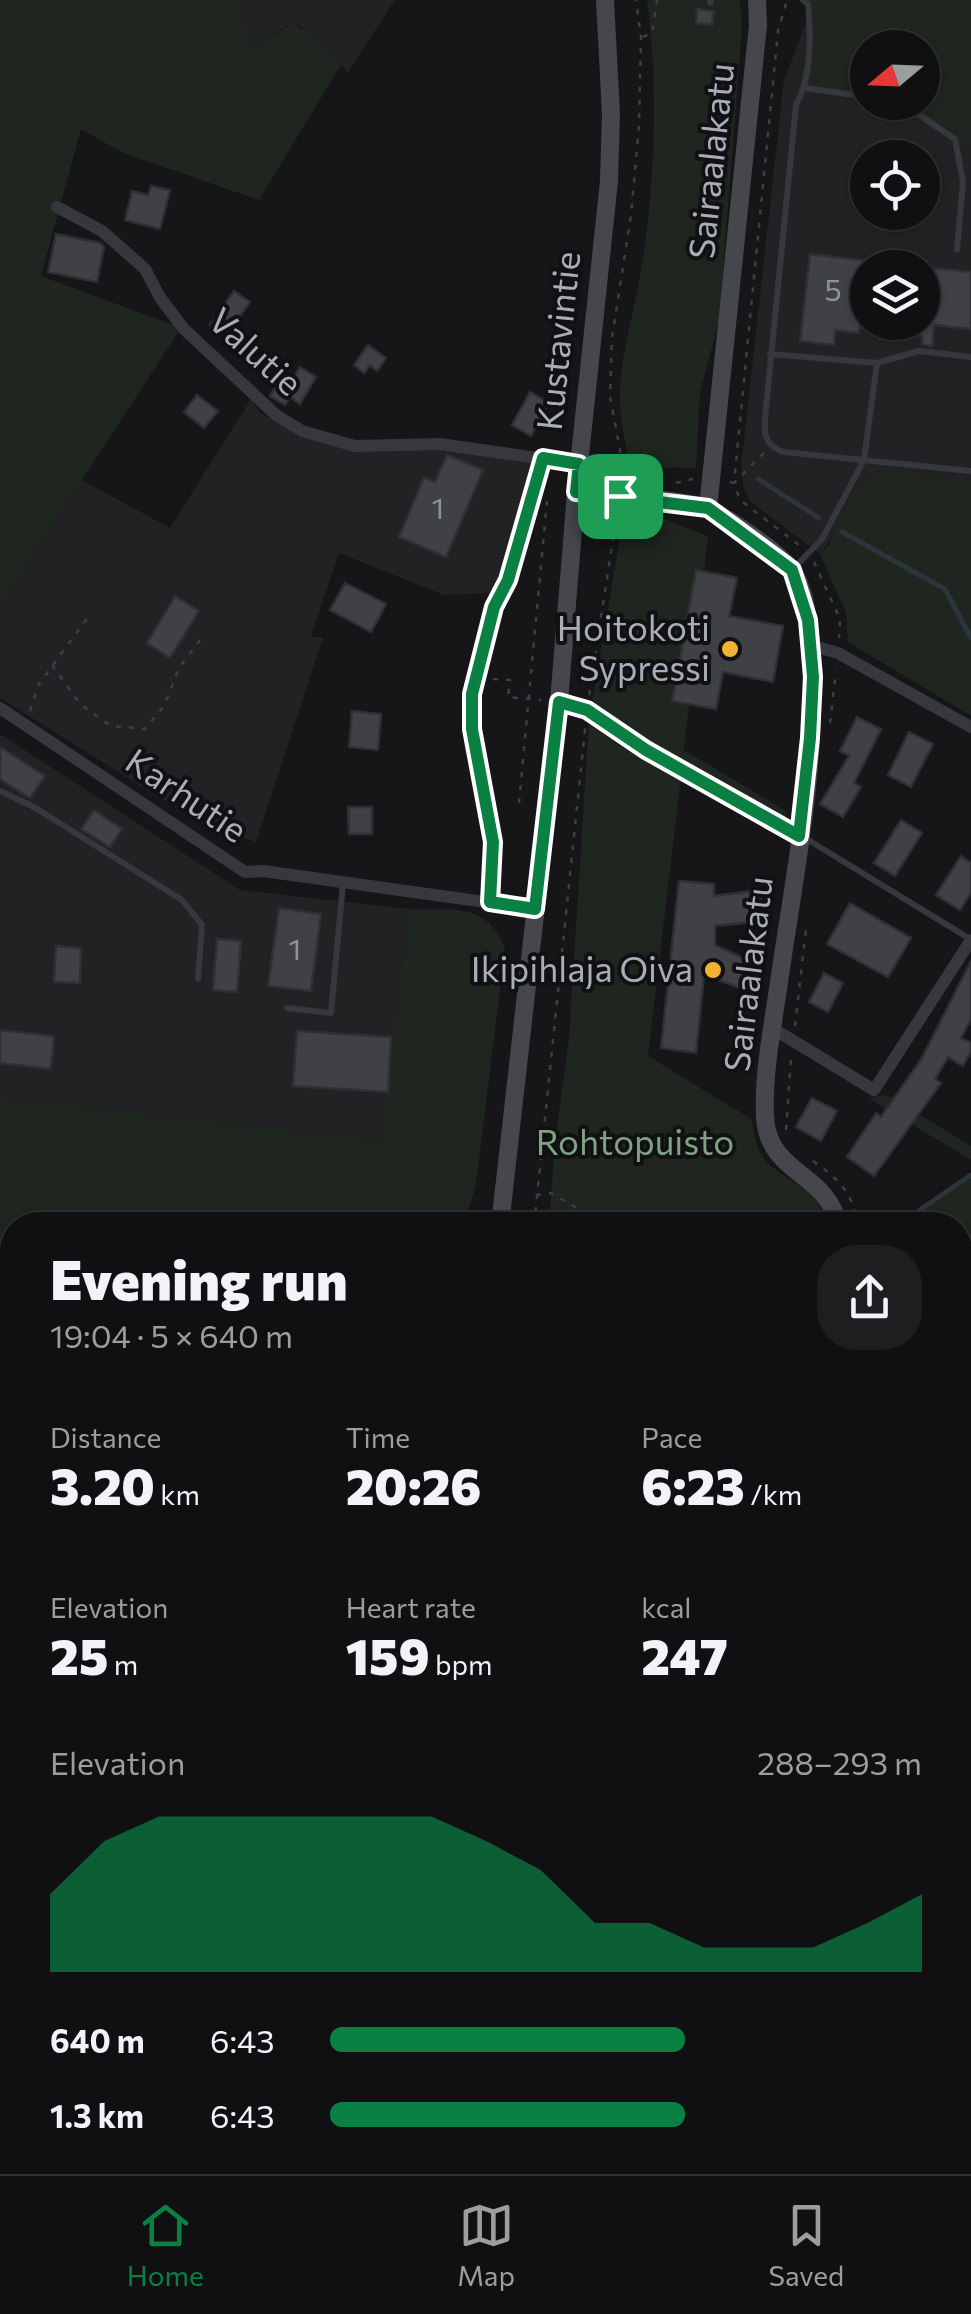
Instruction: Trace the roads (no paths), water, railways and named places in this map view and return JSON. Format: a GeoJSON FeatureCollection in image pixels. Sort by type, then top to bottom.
{"type":"FeatureCollection","features":[{"type":"Feature","properties":{"kind":"street","name":"Kustavintie"},"geometry":{"type":"LineString","coordinates":[[501,1212],[559,702],[608,181],[612,114],[605,0]]}},
{"type":"Feature","properties":{"kind":"street","name":"Sairaalakatu"},"geometry":{"type":"LineString","coordinates":[[708,508],[756,44],[757,0]]}},
{"type":"Feature","properties":{"kind":"street","name":"Valutie"},"geometry":{"type":"LineString","coordinates":[[57,207],[102,231],[146,269],[161,299],[184,329],[276,415],[302,431],[355,446],[440,444],[579,464]]}},
{"type":"Feature","properties":{"kind":"street"},"geometry":{"type":"LineString","coordinates":[[490,902],[493,842],[472,729],[472,694],[494,607],[508,580],[543,458]]}},
{"type":"Feature","properties":{"kind":"street"},"geometry":{"type":"LineString","coordinates":[[576,492],[708,508],[792,570]]}},
{"type":"Feature","properties":{"kind":"street","name":"Sairaalakatu"},"geometry":{"type":"LineString","coordinates":[[792,570],[803,597],[813,677],[799,836],[772,1028],[766,1099],[768,1134],[782,1162],[826,1196],[833,1212]]}},
{"type":"Feature","properties":{"kind":"street"},"geometry":{"type":"LineString","coordinates":[[810,645],[838,652],[971,727]]}},
{"type":"Feature","properties":{"kind":"street","name":"Karhutie"},"geometry":{"type":"LineString","coordinates":[[0,708],[245,872],[263,870],[535,909]]}},
{"type":"Feature","properties":{"kind":"street"},"geometry":{"type":"LineString","coordinates":[[772,1028],[874,1090],[970,940]]}},
{"type":"Feature","properties":{"kind":"lane"},"geometry":{"type":"LineString","coordinates":[[803,0],[808,4],[810,24],[805,88],[796,105],[764,430],[770,446],[784,452],[971,472]]}},
{"type":"Feature","properties":{"kind":"lane"},"geometry":{"type":"LineString","coordinates":[[805,88],[850,94]]}},
{"type":"Feature","properties":{"kind":"lane"},"geometry":{"type":"LineString","coordinates":[[928,120],[955,138],[962,182],[957,250]]}},
{"type":"Feature","properties":{"kind":"lane"},"geometry":{"type":"LineString","coordinates":[[770,354],[877,363],[919,351],[971,357]]}},
{"type":"Feature","properties":{"kind":"lane"},"geometry":{"type":"LineString","coordinates":[[792,570],[822,539],[864,460],[877,363]]}},
{"type":"Feature","properties":{"kind":"lane"},"geometry":{"type":"LineString","coordinates":[[0,790],[34,807],[182,900],[202,925],[198,980]]}},
{"type":"Feature","properties":{"kind":"lane"},"geometry":{"type":"LineString","coordinates":[[799,836],[970,940]]}},
{"type":"Feature","properties":{"kind":"lane"},"geometry":{"type":"LineString","coordinates":[[287,1008],[331,1013],[343,882]]}},
{"type":"Feature","properties":{"kind":"waterway"},"geometry":{"type":"LineString","coordinates":[[758,479],[819,518]]}},
{"type":"Feature","properties":{"kind":"waterway"},"geometry":{"type":"LineString","coordinates":[[842,532],[945,589],[971,638]]}},
{"type":"Feature","properties":{"kind":"waterway"},"geometry":{"type":"LineString","coordinates":[[917,1212],[971,1175]]}},
{"type":"Feature","properties":{"kind":"place","name":"Hoitokoti Sypressi"},"geometry":{"type":"Point","coordinates":[730,649]}},
{"type":"Feature","properties":{"kind":"place","name":"Ikipihlaja Oiva"},"geometry":{"type":"Point","coordinates":[713,970]}},
{"type":"Feature","properties":{"kind":"park label","name":"Rohtopuisto"},"geometry":{"type":"Point","coordinates":[635,1143]}}]}
